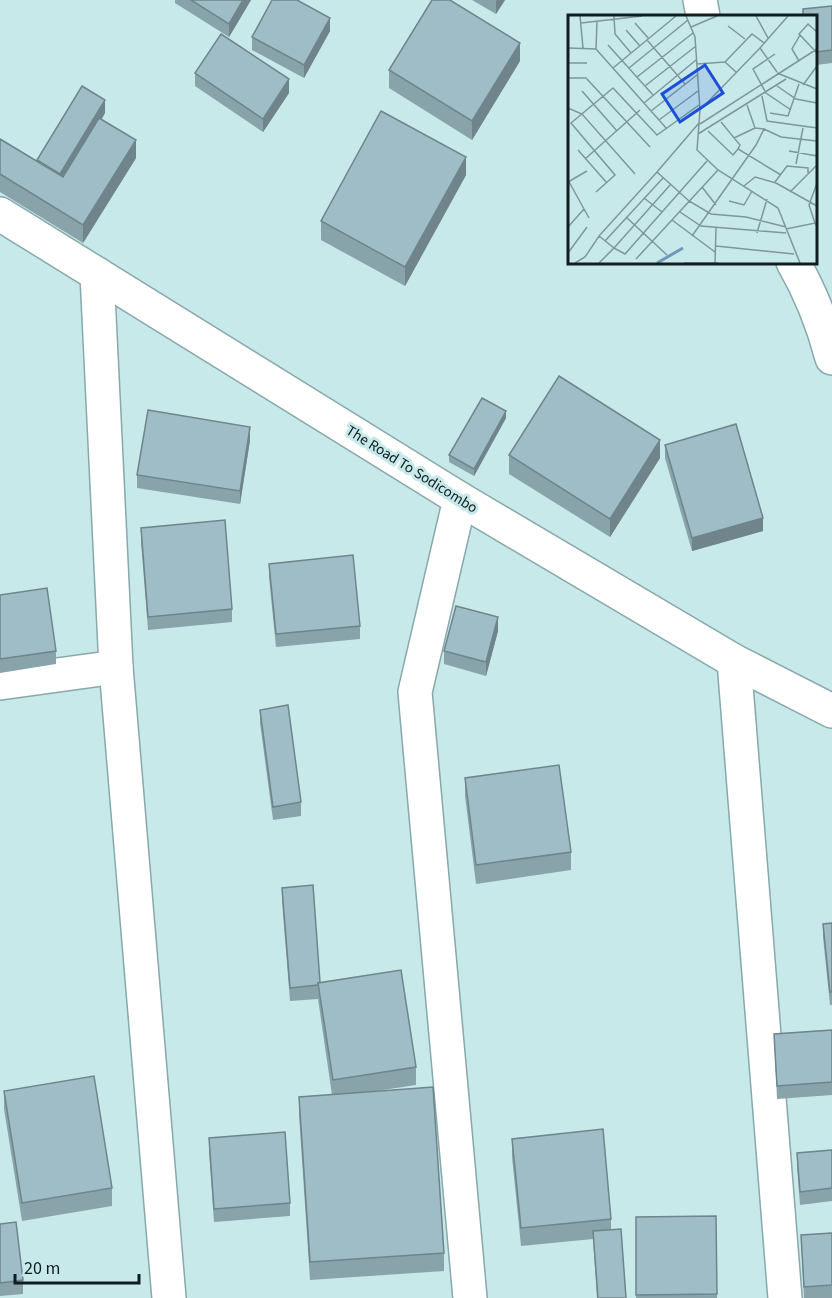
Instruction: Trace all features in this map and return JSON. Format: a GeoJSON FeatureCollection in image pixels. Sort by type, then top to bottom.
{"type":"FeatureCollection","features":[{"type":"Feature","properties":{"kind":"street"},"geometry":{"type":"LineString","coordinates":[[700,0],[703,15]]}},
{"type":"Feature","properties":{"kind":"street","name":"The Road To Sodicombo"},"geometry":{"type":"LineString","coordinates":[[0,214],[460,499],[734,661],[832,711]]}},
{"type":"Feature","properties":{"kind":"street"},"geometry":{"type":"LineString","coordinates":[[794,264],[805,282],[823,324],[832,358]]}},
{"type":"Feature","properties":{"kind":"street"},"geometry":{"type":"LineString","coordinates":[[96,274],[116,667],[169,1298]]}},
{"type":"Feature","properties":{"kind":"street"},"geometry":{"type":"LineString","coordinates":[[460,499],[415,692],[470,1298]]}},
{"type":"Feature","properties":{"kind":"street"},"geometry":{"type":"LineString","coordinates":[[734,661],[785,1298]]}},
{"type":"Feature","properties":{"kind":"street"},"geometry":{"type":"LineString","coordinates":[[0,683],[116,667]]}},
{"type":"Feature","properties":{"kind":"building"},"geometry":{"type":"Polygon","coordinates":[[[191,0],[243,0],[229,24],[191,0]]]}},
{"type":"Feature","properties":{"kind":"building"},"geometry":{"type":"Polygon","coordinates":[[[272,0],[297,0],[330,18],[304,65],[252,37],[272,0]]]}},
{"type":"Feature","properties":{"kind":"building"},"geometry":{"type":"Polygon","coordinates":[[[432,0],[450,0],[520,43],[472,121],[389,70],[432,0]]]}},
{"type":"Feature","properties":{"kind":"building"},"geometry":{"type":"Polygon","coordinates":[[[832,6],[832,50],[817,52],[817,15],[803,15],[803,9],[832,6]]]}},
{"type":"Feature","properties":{"kind":"building"},"geometry":{"type":"Polygon","coordinates":[[[221,34],[289,79],[263,119],[195,73],[221,34]]]}},
{"type":"Feature","properties":{"kind":"building"},"geometry":{"type":"Polygon","coordinates":[[[82,86],[105,100],[60,174],[37,160],[82,86]]]}},
{"type":"Feature","properties":{"kind":"building"},"geometry":{"type":"Polygon","coordinates":[[[381,111],[466,157],[405,267],[321,221],[381,111]]]}},
{"type":"Feature","properties":{"kind":"building"},"geometry":{"type":"Polygon","coordinates":[[[99,118],[136,140],[83,225],[0,174],[0,139],[63,177],[99,118]]]}},
{"type":"Feature","properties":{"kind":"building"},"geometry":{"type":"Polygon","coordinates":[[[559,376],[660,440],[610,519],[509,455],[559,376]]]}},
{"type":"Feature","properties":{"kind":"building"},"geometry":{"type":"Polygon","coordinates":[[[482,398],[506,411],[474,469],[449,455],[482,398]]]}},
{"type":"Feature","properties":{"kind":"building"},"geometry":{"type":"Polygon","coordinates":[[[148,410],[250,427],[240,491],[137,475],[148,410]]]}},
{"type":"Feature","properties":{"kind":"building"},"geometry":{"type":"Polygon","coordinates":[[[736,424],[763,518],[692,538],[665,445],[736,424]]]}},
{"type":"Feature","properties":{"kind":"building"},"geometry":{"type":"Polygon","coordinates":[[[225,520],[232,609],[148,617],[141,528],[225,520]]]}},
{"type":"Feature","properties":{"kind":"building"},"geometry":{"type":"Polygon","coordinates":[[[353,555],[360,626],[276,634],[269,564],[353,555]]]}},
{"type":"Feature","properties":{"kind":"building"},"geometry":{"type":"Polygon","coordinates":[[[47,588],[56,651],[0,659],[0,595],[47,588]]]}},
{"type":"Feature","properties":{"kind":"building"},"geometry":{"type":"Polygon","coordinates":[[[456,606],[498,617],[486,662],[444,651],[456,606]]]}},
{"type":"Feature","properties":{"kind":"building"},"geometry":{"type":"Polygon","coordinates":[[[288,705],[301,802],[273,807],[260,710],[288,705]]]}},
{"type":"Feature","properties":{"kind":"building"},"geometry":{"type":"Polygon","coordinates":[[[559,765],[571,852],[476,865],[465,778],[559,765]]]}},
{"type":"Feature","properties":{"kind":"building"},"geometry":{"type":"Polygon","coordinates":[[[313,885],[320,982],[318,985],[290,988],[282,888],[313,885]]]}},
{"type":"Feature","properties":{"kind":"building"},"geometry":{"type":"Polygon","coordinates":[[[832,923],[832,992],[830,992],[823,924],[832,923]]]}},
{"type":"Feature","properties":{"kind":"building"},"geometry":{"type":"Polygon","coordinates":[[[401,970],[416,1067],[333,1080],[318,983],[401,970]]]}},
{"type":"Feature","properties":{"kind":"building"},"geometry":{"type":"Polygon","coordinates":[[[832,1030],[832,1082],[777,1086],[774,1034],[832,1030]]]}},
{"type":"Feature","properties":{"kind":"building"},"geometry":{"type":"Polygon","coordinates":[[[94,1076],[112,1188],[22,1203],[4,1091],[94,1076]]]}},
{"type":"Feature","properties":{"kind":"building"},"geometry":{"type":"Polygon","coordinates":[[[433,1087],[444,1253],[310,1262],[299,1097],[433,1087]]]}},
{"type":"Feature","properties":{"kind":"building"},"geometry":{"type":"Polygon","coordinates":[[[603,1129],[611,1219],[521,1228],[512,1139],[603,1129]]]}},
{"type":"Feature","properties":{"kind":"building"},"geometry":{"type":"Polygon","coordinates":[[[285,1132],[290,1203],[214,1209],[209,1138],[285,1132]]]}},
{"type":"Feature","properties":{"kind":"building"},"geometry":{"type":"Polygon","coordinates":[[[832,1150],[832,1188],[800,1192],[797,1153],[832,1150]]]}},
{"type":"Feature","properties":{"kind":"building"},"geometry":{"type":"Polygon","coordinates":[[[716,1216],[717,1294],[636,1295],[636,1217],[716,1216]]]}},
{"type":"Feature","properties":{"kind":"building"},"geometry":{"type":"Polygon","coordinates":[[[16,1222],[23,1280],[0,1283],[0,1224],[16,1222]]]}},
{"type":"Feature","properties":{"kind":"building"},"geometry":{"type":"Polygon","coordinates":[[[621,1229],[626,1298],[598,1298],[593,1231],[621,1229]]]}},
{"type":"Feature","properties":{"kind":"building"},"geometry":{"type":"Polygon","coordinates":[[[832,1233],[832,1285],[804,1287],[801,1235],[832,1233]]]}}]}
